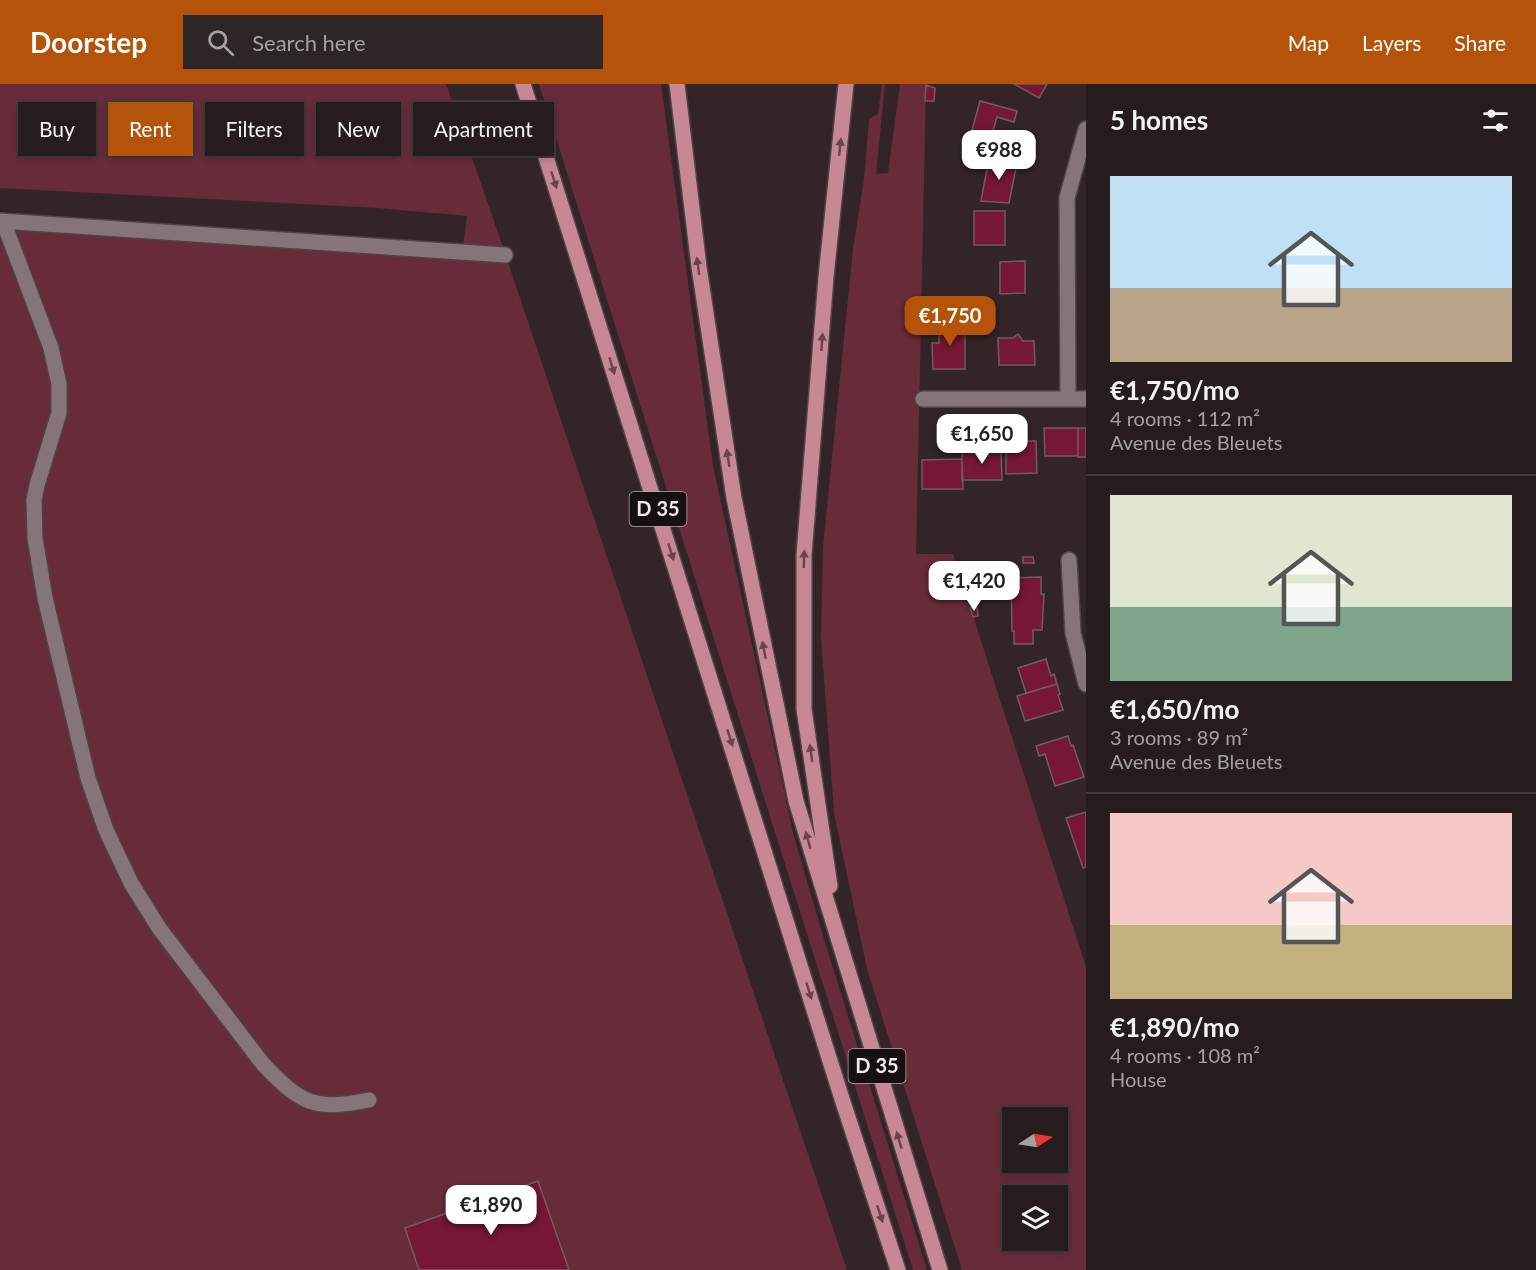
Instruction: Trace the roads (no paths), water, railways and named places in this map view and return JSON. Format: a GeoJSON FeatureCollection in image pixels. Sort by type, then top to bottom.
{"type":"FeatureCollection","features":[{"type":"Feature","properties":{"kind":"main road","name":"D 35"},"geometry":{"type":"LineString","coordinates":[[523,84],[842,1099],[898,1270]]}},
{"type":"Feature","properties":{"kind":"main road","name":"D 35"},"geometry":{"type":"LineString","coordinates":[[677,84],[699,267],[734,498],[796,801],[940,1270]]}},
{"type":"Feature","properties":{"kind":"main road"},"geometry":{"type":"LineString","coordinates":[[837,936],[804,710],[804,555],[826,277],[846,84]]}},
{"type":"Feature","properties":{"kind":"street"},"geometry":{"type":"LineString","coordinates":[[1068,399],[1067,198],[1086,129]]}},
{"type":"Feature","properties":{"kind":"street"},"geometry":{"type":"LineString","coordinates":[[369,1100],[331,1106],[303,1099],[263,1064],[155,921],[131,883],[106,830],[96,804],[79,743],[41,580],[35,538],[34,500],[59,413],[57,368],[48,338],[1,221],[505,255]]}},
{"type":"Feature","properties":{"kind":"street"},"geometry":{"type":"LineString","coordinates":[[923,399],[1086,399]]}},
{"type":"Feature","properties":{"kind":"street"},"geometry":{"type":"LineString","coordinates":[[1069,560],[1086,684]]}}]}
